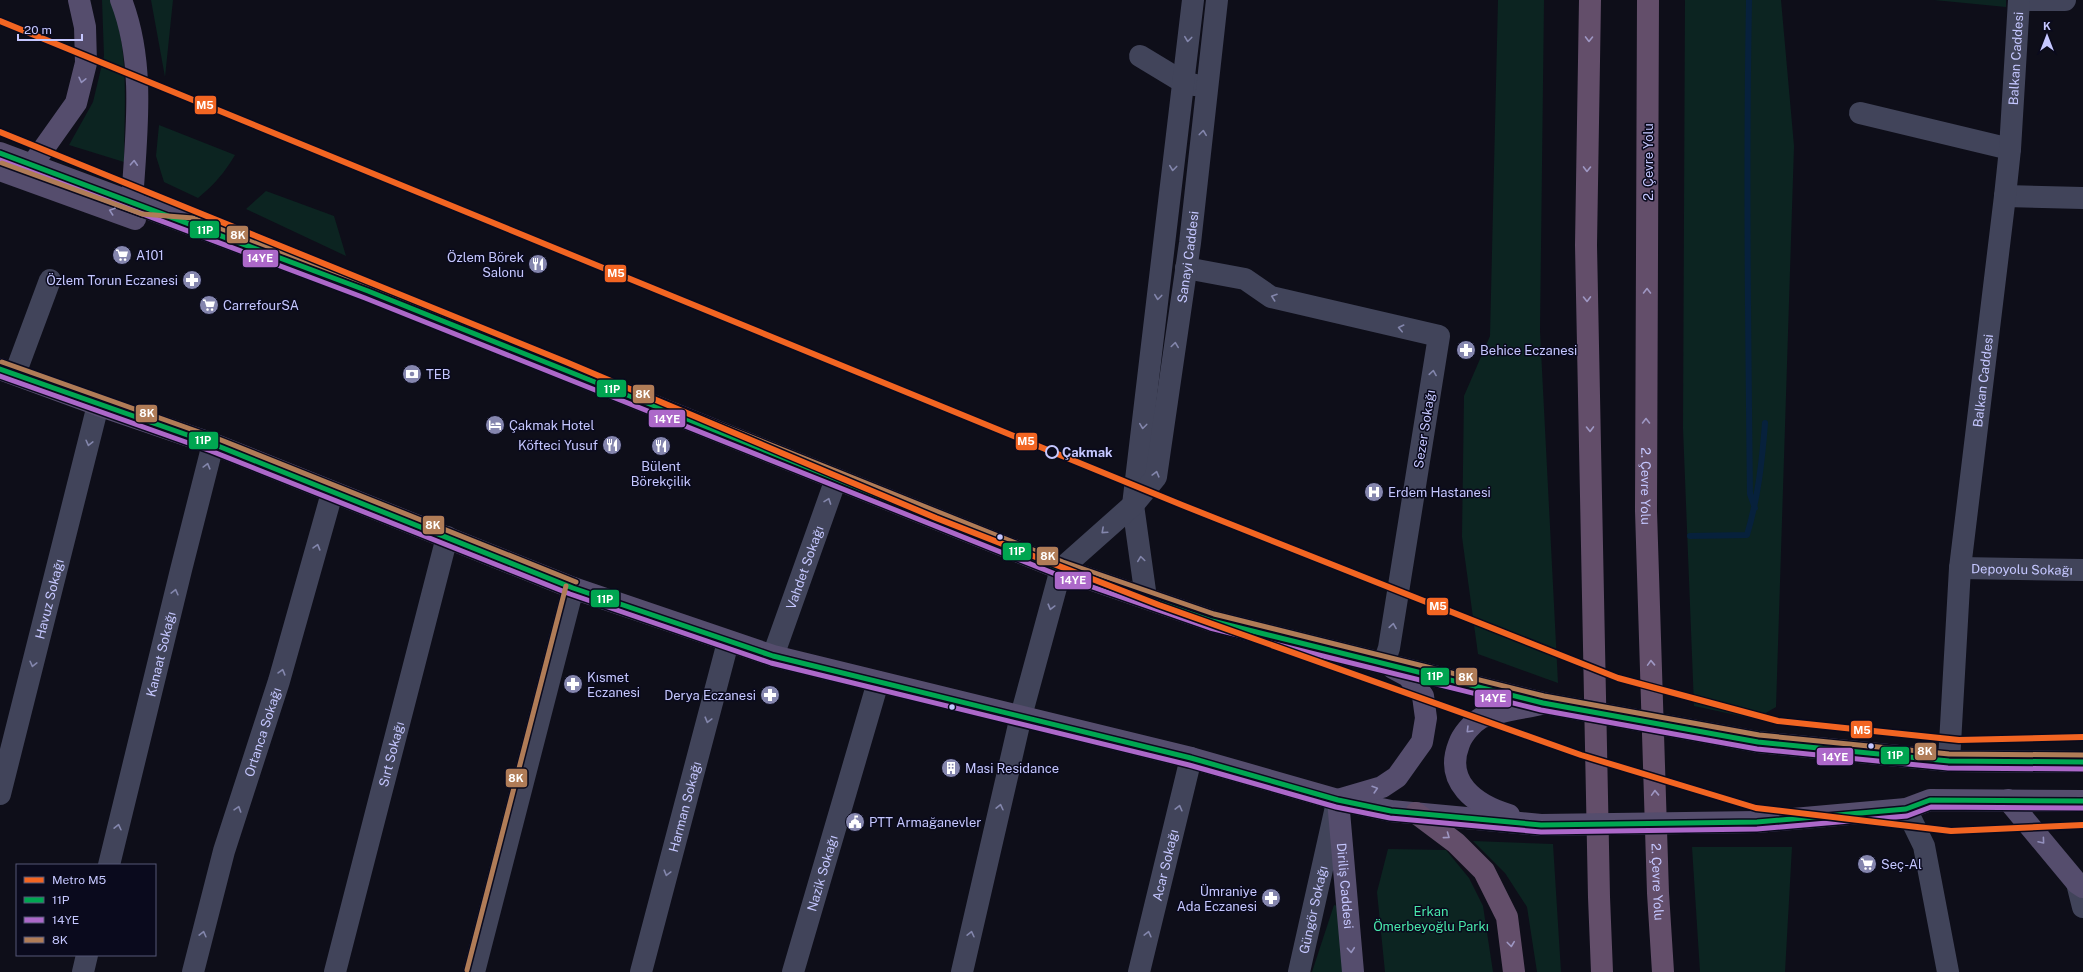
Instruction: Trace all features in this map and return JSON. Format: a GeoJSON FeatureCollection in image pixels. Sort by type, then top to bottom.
{"type":"FeatureCollection","features":[{"type":"Feature","properties":{"kind":"highway"},"geometry":{"type":"LineString","coordinates":[[1590,0],[1586,245],[1602,972]]}},
{"type":"Feature","properties":{"kind":"highway","name":"2. Çevre Yolu"},"geometry":{"type":"LineString","coordinates":[[1648,0],[1646,511],[1658,893],[1663,972]]}},
{"type":"Feature","properties":{"kind":"highway"},"geometry":{"type":"LineString","coordinates":[[1416,813],[1456,843],[1484,870],[1507,917],[1514,972]]}},
{"type":"Feature","properties":{"kind":"main road"},"geometry":{"type":"LineString","coordinates":[[32,165],[76,103],[86,63],[85,27],[79,0]]}},
{"type":"Feature","properties":{"kind":"main road"},"geometry":{"type":"LineString","coordinates":[[125,4],[134,45],[137,79],[132,202]]}},
{"type":"Feature","properties":{"kind":"main road"},"geometry":{"type":"LineString","coordinates":[[0,153],[383,297],[836,478],[855,488],[1061,569],[1212,621],[1543,703],[1758,742],[1949,761],[2083,762]]}},
{"type":"Feature","properties":{"kind":"main road"},"geometry":{"type":"LineString","coordinates":[[0,170],[141,221],[191,225]]}},
{"type":"Feature","properties":{"kind":"main road"},"geometry":{"type":"LineString","coordinates":[[7,372],[98,406],[213,444],[332,493],[447,537],[573,588],[728,642],[773,656],[1192,758],[1338,800],[1391,811],[1541,825],[1757,822],[1906,809],[1930,800],[2083,801]]}},
{"type":"Feature","properties":{"kind":"main road"},"geometry":{"type":"LineString","coordinates":[[1338,800],[1382,786],[1397,777],[1422,742],[1426,718],[1423,696],[1408,676],[1384,663]]}},
{"type":"Feature","properties":{"kind":"main road"},"geometry":{"type":"LineString","coordinates":[[1541,825],[1495,811],[1474,800],[1455,775],[1454,756],[1461,737],[1481,718],[1543,703]]}},
{"type":"Feature","properties":{"kind":"main road","name":"Diriliş Caddesi"},"geometry":{"type":"LineString","coordinates":[[1338,800],[1353,972]]}},
{"type":"Feature","properties":{"kind":"main road"},"geometry":{"type":"LineString","coordinates":[[2008,800],[2080,885]]}},
{"type":"Feature","properties":{"kind":"street","name":"Sanayi Caddesi"},"geometry":{"type":"LineString","coordinates":[[1146,598],[1134,505],[1193,0]]}},
{"type":"Feature","properties":{"kind":"street","name":"Sanayi Caddesi"},"geometry":{"type":"LineString","coordinates":[[1061,569],[1134,505],[1156,477],[1186,268],[1208,89],[1217,0]]}},
{"type":"Feature","properties":{"kind":"street"},"geometry":{"type":"LineString","coordinates":[[2019,0],[2065,0]]}},
{"type":"Feature","properties":{"kind":"street","name":"Balkan Caddesi"},"geometry":{"type":"LineString","coordinates":[[1949,761],[1960,568],[2010,149],[2019,0]]}},
{"type":"Feature","properties":{"kind":"street"},"geometry":{"type":"LineString","coordinates":[[1140,56],[1183,82],[1208,89]]}},
{"type":"Feature","properties":{"kind":"street"},"geometry":{"type":"LineString","coordinates":[[1860,113],[2010,149]]}},
{"type":"Feature","properties":{"kind":"street"},"geometry":{"type":"LineString","coordinates":[[2005,196],[2083,198]]}},
{"type":"Feature","properties":{"kind":"street","name":"Sezer Sokağı"},"geometry":{"type":"LineString","coordinates":[[1186,268],[1245,280],[1271,297],[1439,336],[1389,648],[1384,663]]}},
{"type":"Feature","properties":{"kind":"street"},"geometry":{"type":"LineString","coordinates":[[7,372],[50,280]]}},
{"type":"Feature","properties":{"kind":"street","name":"Havuz Sokağı"},"geometry":{"type":"LineString","coordinates":[[0,794],[98,406]]}},
{"type":"Feature","properties":{"kind":"street","name":"Kanaat Sokağı"},"geometry":{"type":"LineString","coordinates":[[109,864],[213,444]]}},
{"type":"Feature","properties":{"kind":"street","name":"Vahdet Sokağı"},"geometry":{"type":"LineString","coordinates":[[773,656],[836,478]]}},
{"type":"Feature","properties":{"kind":"street","name":"Ortanca Sokağı"},"geometry":{"type":"LineString","coordinates":[[193,972],[224,852],[279,681],[332,493]]}},
{"type":"Feature","properties":{"kind":"street","name":"Sırt Sokağı"},"geometry":{"type":"LineString","coordinates":[[335,972],[447,537]]}},
{"type":"Feature","properties":{"kind":"street","name":"Depoyolu Sokağı"},"geometry":{"type":"LineString","coordinates":[[1960,568],[2083,570]]}},
{"type":"Feature","properties":{"kind":"street"},"geometry":{"type":"LineString","coordinates":[[962,972],[1021,716],[1061,569]]}},
{"type":"Feature","properties":{"kind":"street"},"geometry":{"type":"LineString","coordinates":[[474,972],[573,588]]}},
{"type":"Feature","properties":{"kind":"street","name":"Harman Sokağı"},"geometry":{"type":"LineString","coordinates":[[641,972],[728,642]]}},
{"type":"Feature","properties":{"kind":"street","name":"Nazik Sokağı"},"geometry":{"type":"LineString","coordinates":[[793,972],[878,682]]}},
{"type":"Feature","properties":{"kind":"street","name":"Acar Sokağı"},"geometry":{"type":"LineString","coordinates":[[1138,972],[1192,758]]}},
{"type":"Feature","properties":{"kind":"street","name":"Güngör Sokağı"},"geometry":{"type":"LineString","coordinates":[[1300,972],[1338,800]]}},
{"type":"Feature","properties":{"kind":"street"},"geometry":{"type":"LineString","coordinates":[[1906,809],[1924,846],[1948,972]]}},
{"type":"Feature","properties":{"kind":"street"},"geometry":{"type":"LineString","coordinates":[[2080,885],[2083,907]]}},
{"type":"Feature","properties":{"kind":"street"},"geometry":{"type":"LineString","coordinates":[[83,972],[87,956]]}},
{"type":"Feature","properties":{"kind":"green space"},"geometry":{"type":"Polygon","coordinates":[[[102,0],[111,0],[121,39],[125,80],[124,162],[69,145],[93,102],[104,56],[102,0]]]}},
{"type":"Feature","properties":{"kind":"green space"},"geometry":{"type":"Polygon","coordinates":[[[151,0],[173,0],[165,77],[151,0]]]}},
{"type":"Feature","properties":{"kind":"green space"},"geometry":{"type":"Polygon","coordinates":[[[1498,0],[1544,0],[1540,331],[1558,683],[1478,654],[1462,537],[1464,396],[1490,336],[1498,0]]]}},
{"type":"Feature","properties":{"kind":"green space"},"geometry":{"type":"Polygon","coordinates":[[[1685,0],[1781,0],[1794,146],[1776,707],[1755,719],[1694,706],[1683,428],[1685,0]]]}},
{"type":"Feature","properties":{"kind":"green space"},"geometry":{"type":"Polygon","coordinates":[[[1934,0],[2006,0],[2006,7],[1934,0]]]}},
{"type":"Feature","properties":{"kind":"green space"},"geometry":{"type":"Polygon","coordinates":[[[159,125],[235,155],[219,178],[198,198],[164,182],[156,156],[159,125]]]}},
{"type":"Feature","properties":{"kind":"green space"},"geometry":{"type":"Polygon","coordinates":[[[266,191],[334,216],[346,256],[246,209],[266,191]]]}},
{"type":"Feature","properties":{"kind":"green space"},"geometry":{"type":"Polygon","coordinates":[[[1473,841],[1553,844],[1561,972],[1537,972],[1527,907],[1505,873],[1473,841]]]}},
{"type":"Feature","properties":{"kind":"green space"},"geometry":{"type":"Polygon","coordinates":[[[1692,847],[1792,847],[1785,972],[1700,972],[1692,847]]]}},
{"type":"Feature","properties":{"kind":"green space","name":"Erkan Ömerbeyoğlu Parkı"},"geometry":{"type":"Polygon","coordinates":[[[1388,849],[1446,850],[1469,878],[1483,906],[1493,972],[1385,972],[1377,892],[1388,849]]]}},
{"type":"Feature","properties":{"kind":"green space"},"geometry":{"type":"Polygon","coordinates":[[[1334,905],[1346,908],[1347,972],[1312,972],[1334,905]]]}},
{"type":"Feature","properties":{"kind":"waterway"},"geometry":{"type":"LineString","coordinates":[[1749,0],[1747,185],[1749,432],[1750,494],[1755,508]]}},
{"type":"Feature","properties":{"kind":"waterway"},"geometry":{"type":"LineString","coordinates":[[1690,536],[1747,535],[1759,480],[1765,423]]}},
{"type":"Feature","properties":{"kind":"metro line","name":"M5"},"geometry":{"type":"LineString","coordinates":[[0,21],[1182,505],[1618,678],[1778,721],[1959,740],[2083,737]]}},
{"type":"Feature","properties":{"kind":"metro line","name":"M5"},"geometry":{"type":"LineString","coordinates":[[0,132],[566,362],[936,518],[1159,605],[1581,755],[1756,808],[1951,831],[2083,825]]}},
{"type":"Feature","properties":{"kind":"transit line","name":"11P"},"geometry":{"type":"LineString","coordinates":[[0,153],[368,291],[1061,569],[1212,621],[1543,703],[1758,742],[1949,761],[2083,762]]}},
{"type":"Feature","properties":{"kind":"transit line","name":"14YE"},"geometry":{"type":"LineString","coordinates":[[0,160],[365,298],[1058,575],[1210,628],[1541,710],[1757,749],[1948,768],[2083,769]]}},
{"type":"Feature","properties":{"kind":"transit line","name":"8K"},"geometry":{"type":"LineString","coordinates":[[2,163],[142,214],[193,218],[371,285],[1063,562],[1214,614],[1544,696],[1759,735],[1949,754],[2083,755]]}},
{"type":"Feature","properties":{"kind":"transit line","name":"8K"},"geometry":{"type":"LineString","coordinates":[[2,362],[216,438],[576,582]]}},
{"type":"Feature","properties":{"kind":"transit line","name":"11P"},"geometry":{"type":"LineString","coordinates":[[0,369],[213,444],[573,588],[773,656],[1191,758],[1338,800],[1391,811],[1541,825],[1757,822],[1906,809],[1930,800],[2083,801]]}},
{"type":"Feature","properties":{"kind":"transit line","name":"14YE"},"geometry":{"type":"LineString","coordinates":[[0,376],[211,451],[570,594],[771,663],[1189,765],[1336,807],[1390,818],[1541,832],[1757,829],[1907,816],[1931,807],[2083,808]]}},
{"type":"Feature","properties":{"kind":"transit line","name":"8K"},"geometry":{"type":"LineString","coordinates":[[467,970],[566,586]]}},
{"type":"Feature","properties":{"kind":"place","name":"A101"},"geometry":{"type":"Point","coordinates":[122,255]}},
{"type":"Feature","properties":{"kind":"place","name":"Özlem Börek Salonu"},"geometry":{"type":"Point","coordinates":[538,264]}},
{"type":"Feature","properties":{"kind":"place","name":"Özlem Torun Eczanesi"},"geometry":{"type":"Point","coordinates":[192,280]}},
{"type":"Feature","properties":{"kind":"place","name":"CarrefourSA"},"geometry":{"type":"Point","coordinates":[209,305]}},
{"type":"Feature","properties":{"kind":"place","name":"Behice Eczanesi"},"geometry":{"type":"Point","coordinates":[1466,350]}},
{"type":"Feature","properties":{"kind":"place","name":"TEB"},"geometry":{"type":"Point","coordinates":[412,374]}},
{"type":"Feature","properties":{"kind":"place","name":"Çakmak Hotel"},"geometry":{"type":"Point","coordinates":[495,425]}},
{"type":"Feature","properties":{"kind":"place","name":"Köfteci Yusuf"},"geometry":{"type":"Point","coordinates":[612,445]}},
{"type":"Feature","properties":{"kind":"place","name":"Bülent Börekçilik"},"geometry":{"type":"Point","coordinates":[661,446]}},
{"type":"Feature","properties":{"kind":"place","name":"Çakmak"},"geometry":{"type":"Point","coordinates":[1052,452]}},
{"type":"Feature","properties":{"kind":"place","name":"Erdem Hastanesi"},"geometry":{"type":"Point","coordinates":[1374,492]}},
{"type":"Feature","properties":{"kind":"place","name":"Kısmet Eczanesi"},"geometry":{"type":"Point","coordinates":[573,684]}},
{"type":"Feature","properties":{"kind":"place","name":"Derya Eczanesi"},"geometry":{"type":"Point","coordinates":[770,695]}},
{"type":"Feature","properties":{"kind":"place","name":"Masi Residance"},"geometry":{"type":"Point","coordinates":[951,768]}},
{"type":"Feature","properties":{"kind":"place","name":"PTT Armağanevler"},"geometry":{"type":"Point","coordinates":[855,822]}},
{"type":"Feature","properties":{"kind":"place","name":"Seç-Al"},"geometry":{"type":"Point","coordinates":[1867,864]}},
{"type":"Feature","properties":{"kind":"place","name":"Ümraniye Ada Eczanesi"},"geometry":{"type":"Point","coordinates":[1271,898]}}]}
